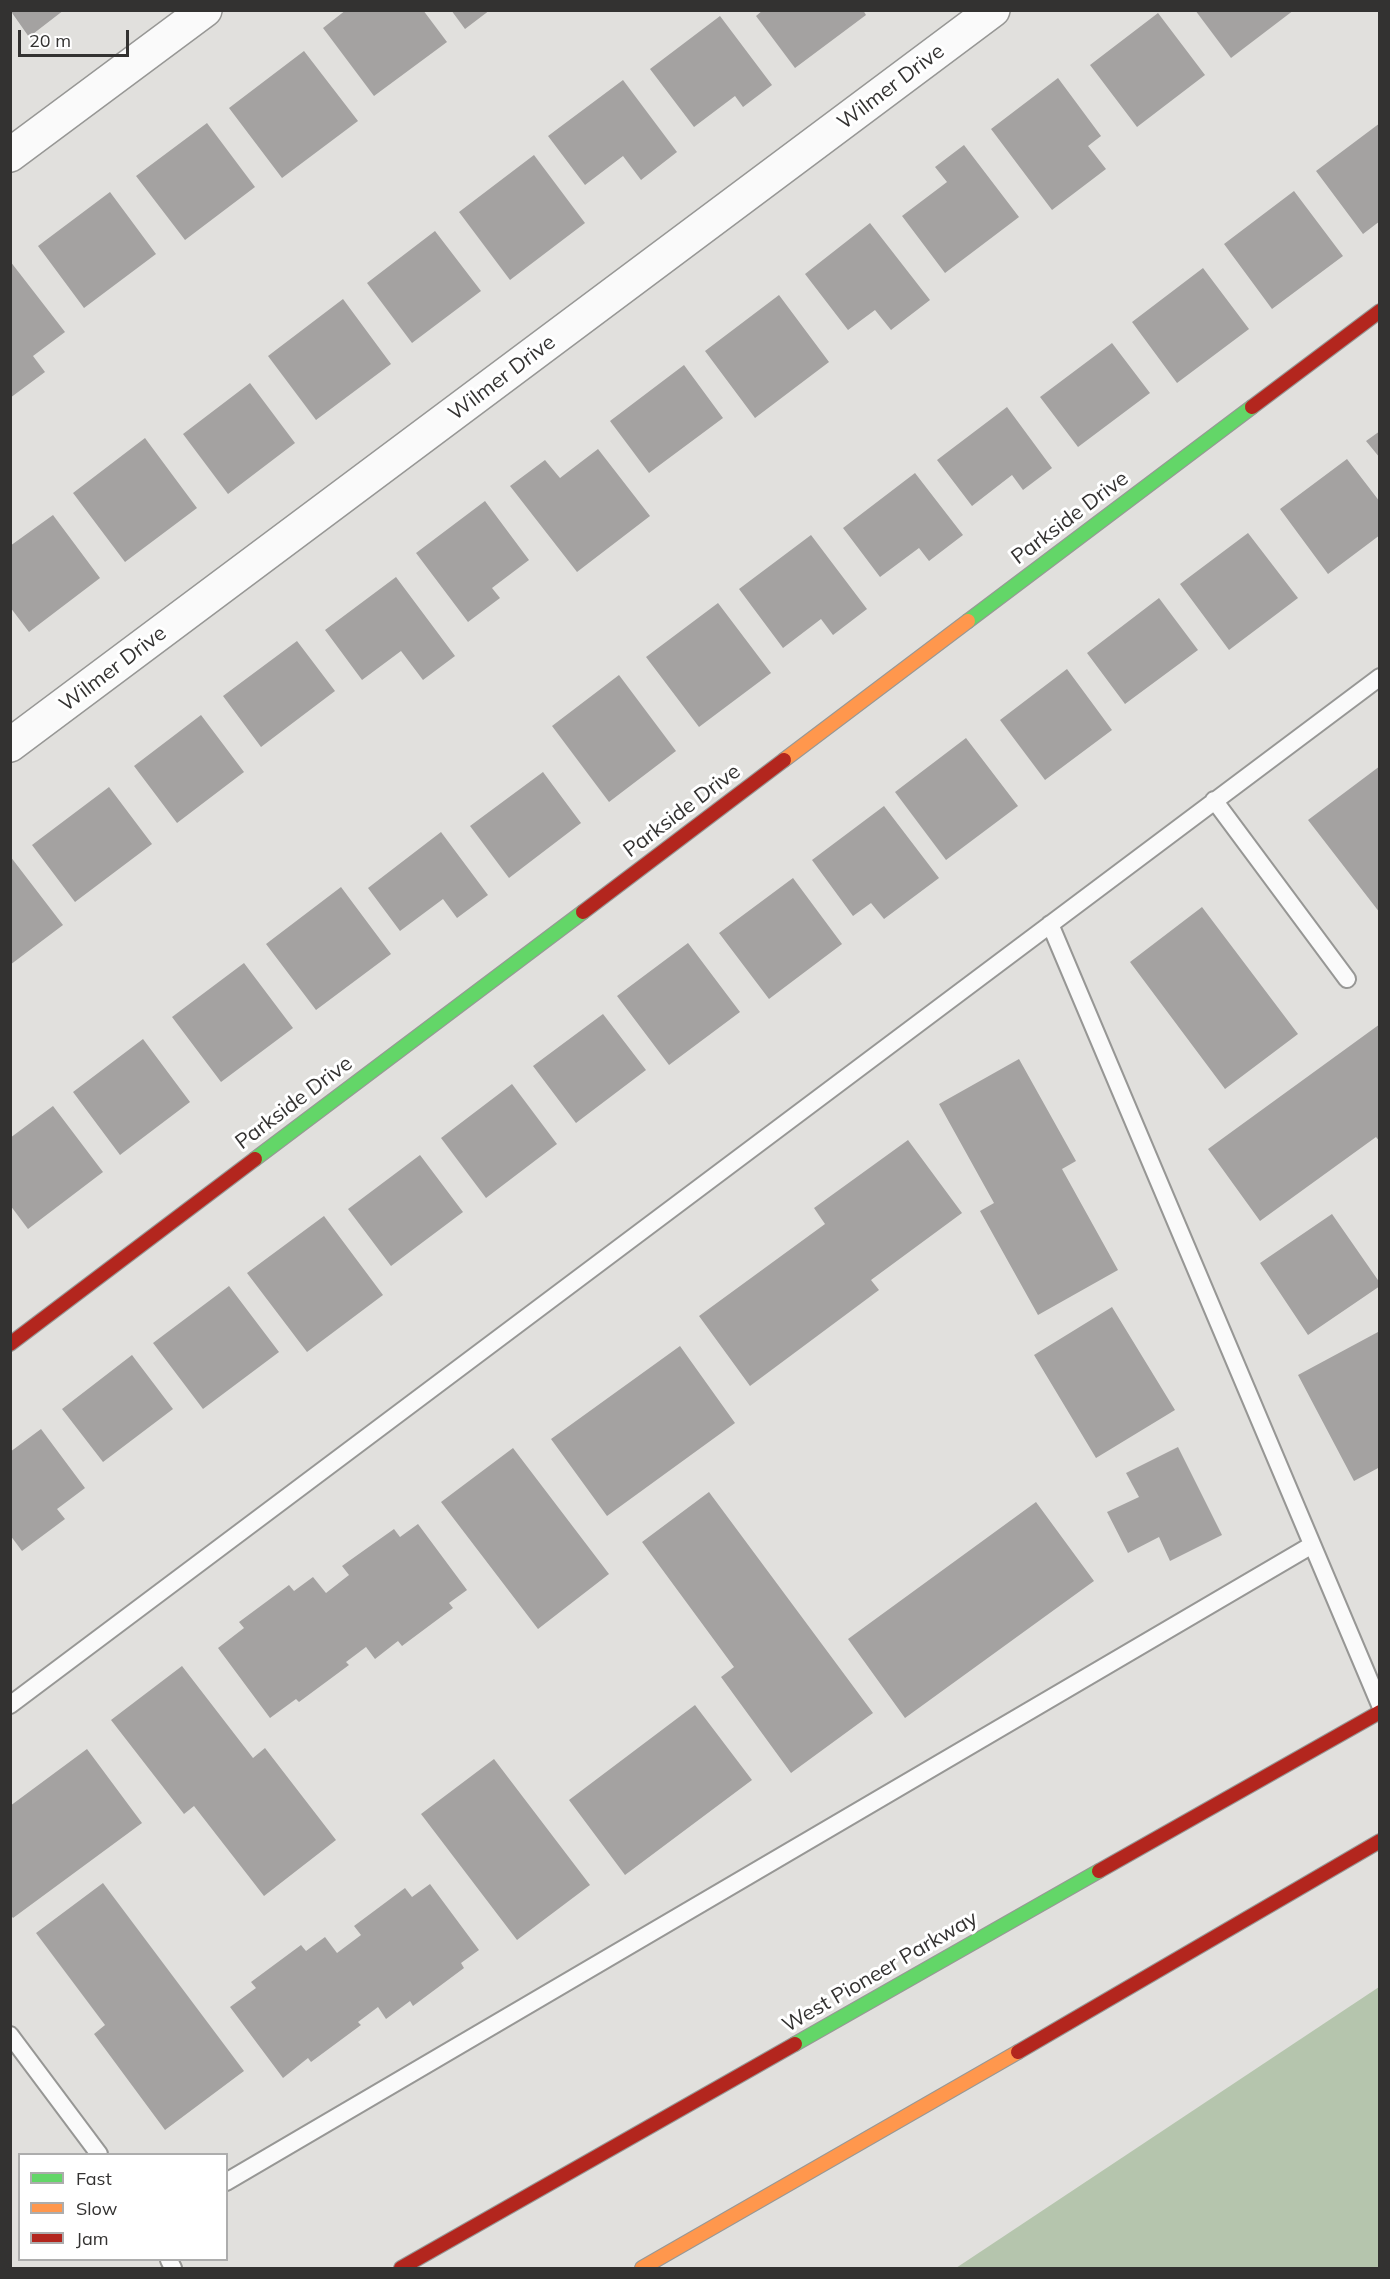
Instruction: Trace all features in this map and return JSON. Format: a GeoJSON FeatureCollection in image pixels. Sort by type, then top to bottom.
{"type":"FeatureCollection","features":[{"type":"Feature","properties":{"kind":"main road","name":"Parkside Drive"},"geometry":{"type":"LineString","coordinates":[[10,1344],[1380,311]]}},
{"type":"Feature","properties":{"kind":"main road","name":"West Pioneer Parkway"},"geometry":{"type":"LineString","coordinates":[[401,2268],[1380,1712]]}},
{"type":"Feature","properties":{"kind":"main road"},"geometry":{"type":"LineString","coordinates":[[642,2268],[1380,1841]]}},
{"type":"Feature","properties":{"kind":"street"},"geometry":{"type":"LineString","coordinates":[[10,155],[204,10]]}},
{"type":"Feature","properties":{"kind":"street","name":"Wilmer Drive"},"geometry":{"type":"LineString","coordinates":[[10,745],[993,10]]}},
{"type":"Feature","properties":{"kind":"lane"},"geometry":{"type":"LineString","coordinates":[[10,1705],[1380,677]]}},
{"type":"Feature","properties":{"kind":"lane"},"geometry":{"type":"LineString","coordinates":[[1215,800],[1347,979]]}},
{"type":"Feature","properties":{"kind":"lane"},"geometry":{"type":"LineString","coordinates":[[1050,924],[1380,1706]]}},
{"type":"Feature","properties":{"kind":"lane"},"geometry":{"type":"LineString","coordinates":[[228,2181],[1312,1545]]}},
{"type":"Feature","properties":{"kind":"lane"},"geometry":{"type":"LineString","coordinates":[[10,2035],[98,2153]]}},
{"type":"Feature","properties":{"kind":"green space"},"geometry":{"type":"Polygon","coordinates":[[[1379,1987],[1379,2268],[956,2268],[1379,1987]]]}},
{"type":"Feature","properties":{"kind":"building"},"geometry":{"type":"Polygon","coordinates":[[[10,10],[64,10],[29,37],[10,10]]]}},
{"type":"Feature","properties":{"kind":"building"},"geometry":{"type":"Polygon","coordinates":[[[346,10],[423,10],[447,42],[374,96],[323,28],[346,10]]]}},
{"type":"Feature","properties":{"kind":"building"},"geometry":{"type":"Polygon","coordinates":[[[451,10],[490,10],[465,29],[451,10]]]}},
{"type":"Feature","properties":{"kind":"building"},"geometry":{"type":"Polygon","coordinates":[[[763,10],[863,10],[866,15],[795,68],[756,16],[763,10]]]}},
{"type":"Feature","properties":{"kind":"building"},"geometry":{"type":"Polygon","coordinates":[[[1195,10],[1294,10],[1231,58],[1195,10]]]}},
{"type":"Feature","properties":{"kind":"building"},"geometry":{"type":"Polygon","coordinates":[[[1158,13],[1205,75],[1137,127],[1090,65],[1158,13]]]}},
{"type":"Feature","properties":{"kind":"building"},"geometry":{"type":"Polygon","coordinates":[[[720,16],[772,85],[743,107],[735,96],[694,127],[650,69],[720,16]]]}},
{"type":"Feature","properties":{"kind":"building"},"geometry":{"type":"Polygon","coordinates":[[[304,51],[358,121],[282,178],[229,108],[304,51]]]}},
{"type":"Feature","properties":{"kind":"building"},"geometry":{"type":"Polygon","coordinates":[[[1058,78],[1101,136],[1088,146],[1106,169],[1052,210],[991,129],[1058,78]]]}},
{"type":"Feature","properties":{"kind":"building"},"geometry":{"type":"Polygon","coordinates":[[[623,80],[677,152],[641,180],[623,156],[585,185],[548,136],[623,80]]]}},
{"type":"Feature","properties":{"kind":"building"},"geometry":{"type":"Polygon","coordinates":[[[207,123],[255,187],[185,240],[136,176],[207,123]]]}},
{"type":"Feature","properties":{"kind":"building"},"geometry":{"type":"Polygon","coordinates":[[[1380,123],[1380,221],[1363,234],[1316,171],[1380,123]]]}},
{"type":"Feature","properties":{"kind":"building"},"geometry":{"type":"Polygon","coordinates":[[[964,145],[1019,217],[945,273],[902,216],[947,182],[935,167],[964,145]]]}},
{"type":"Feature","properties":{"kind":"building"},"geometry":{"type":"Polygon","coordinates":[[[534,155],[585,223],[510,280],[459,212],[534,155]]]}},
{"type":"Feature","properties":{"kind":"building"},"geometry":{"type":"Polygon","coordinates":[[[1294,191],[1343,256],[1272,309],[1224,244],[1294,191]]]}},
{"type":"Feature","properties":{"kind":"building"},"geometry":{"type":"Polygon","coordinates":[[[110,192],[156,254],[84,308],[38,246],[110,192]]]}},
{"type":"Feature","properties":{"kind":"building"},"geometry":{"type":"Polygon","coordinates":[[[870,223],[930,300],[891,330],[875,310],[848,330],[805,274],[870,223]]]}},
{"type":"Feature","properties":{"kind":"building"},"geometry":{"type":"Polygon","coordinates":[[[435,231],[481,291],[412,343],[367,283],[435,231]]]}},
{"type":"Feature","properties":{"kind":"building"},"geometry":{"type":"Polygon","coordinates":[[[10,261],[65,332],[33,356],[45,372],[10,398],[10,261]]]}},
{"type":"Feature","properties":{"kind":"building"},"geometry":{"type":"Polygon","coordinates":[[[1203,268],[1249,329],[1177,383],[1132,322],[1203,268]]]}},
{"type":"Feature","properties":{"kind":"building"},"geometry":{"type":"Polygon","coordinates":[[[779,295],[829,362],[755,418],[705,351],[779,295]]]}},
{"type":"Feature","properties":{"kind":"building"},"geometry":{"type":"Polygon","coordinates":[[[343,299],[391,364],[316,420],[268,356],[343,299]]]}},
{"type":"Feature","properties":{"kind":"building"},"geometry":{"type":"Polygon","coordinates":[[[1112,343],[1150,393],[1078,447],[1040,397],[1112,343]]]}},
{"type":"Feature","properties":{"kind":"building"},"geometry":{"type":"Polygon","coordinates":[[[684,365],[723,418],[649,473],[610,421],[684,365]]]}},
{"type":"Feature","properties":{"kind":"building"},"geometry":{"type":"Polygon","coordinates":[[[250,383],[295,443],[228,494],[183,434],[250,383]]]}},
{"type":"Feature","properties":{"kind":"building"},"geometry":{"type":"Polygon","coordinates":[[[1007,407],[1052,468],[1023,490],[1012,475],[972,506],[937,460],[1007,407]]]}},
{"type":"Feature","properties":{"kind":"building"},"geometry":{"type":"Polygon","coordinates":[[[1380,431],[1380,458],[1366,441],[1380,431]]]}},
{"type":"Feature","properties":{"kind":"building"},"geometry":{"type":"Polygon","coordinates":[[[145,438],[197,508],[125,562],[73,493],[145,438]]]}},
{"type":"Feature","properties":{"kind":"building"},"geometry":{"type":"Polygon","coordinates":[[[598,449],[650,516],[577,572],[510,486],[545,460],[560,478],[598,449]]]}},
{"type":"Feature","properties":{"kind":"building"},"geometry":{"type":"Polygon","coordinates":[[[1347,459],[1380,502],[1380,535],[1328,574],[1280,509],[1347,459]]]}},
{"type":"Feature","properties":{"kind":"building"},"geometry":{"type":"Polygon","coordinates":[[[915,473],[963,535],[929,561],[919,548],[880,577],[843,528],[915,473]]]}},
{"type":"Feature","properties":{"kind":"building"},"geometry":{"type":"Polygon","coordinates":[[[485,501],[529,560],[492,588],[500,598],[468,622],[416,553],[485,501]]]}},
{"type":"Feature","properties":{"kind":"building"},"geometry":{"type":"Polygon","coordinates":[[[53,515],[100,578],[29,632],[10,607],[10,546],[53,515]]]}},
{"type":"Feature","properties":{"kind":"building"},"geometry":{"type":"Polygon","coordinates":[[[1248,533],[1298,598],[1229,650],[1180,584],[1248,533]]]}},
{"type":"Feature","properties":{"kind":"building"},"geometry":{"type":"Polygon","coordinates":[[[811,535],[867,609],[833,635],[821,619],[783,648],[739,589],[811,535]]]}},
{"type":"Feature","properties":{"kind":"building"},"geometry":{"type":"Polygon","coordinates":[[[396,577],[455,656],[423,680],[401,651],[362,680],[325,630],[396,577]]]}},
{"type":"Feature","properties":{"kind":"building"},"geometry":{"type":"Polygon","coordinates":[[[1159,598],[1198,650],[1125,704],[1087,653],[1159,598]]]}},
{"type":"Feature","properties":{"kind":"building"},"geometry":{"type":"Polygon","coordinates":[[[718,603],[771,673],[699,727],[646,657],[718,603]]]}},
{"type":"Feature","properties":{"kind":"building"},"geometry":{"type":"Polygon","coordinates":[[[297,641],[335,691],[261,747],[223,696],[297,641]]]}},
{"type":"Feature","properties":{"kind":"building"},"geometry":{"type":"Polygon","coordinates":[[[1067,669],[1112,730],[1045,780],[1000,720],[1067,669]]]}},
{"type":"Feature","properties":{"kind":"building"},"geometry":{"type":"Polygon","coordinates":[[[619,675],[676,751],[609,802],[552,726],[619,675]]]}},
{"type":"Feature","properties":{"kind":"building"},"geometry":{"type":"Polygon","coordinates":[[[201,715],[244,772],[177,823],[134,766],[201,715]]]}},
{"type":"Feature","properties":{"kind":"building"},"geometry":{"type":"Polygon","coordinates":[[[966,738],[1018,806],[946,860],[895,792],[966,738]]]}},
{"type":"Feature","properties":{"kind":"building"},"geometry":{"type":"Polygon","coordinates":[[[1380,766],[1380,913],[1308,820],[1380,766]]]}},
{"type":"Feature","properties":{"kind":"building"},"geometry":{"type":"Polygon","coordinates":[[[543,772],[581,823],[509,878],[470,826],[543,772]]]}},
{"type":"Feature","properties":{"kind":"building"},"geometry":{"type":"Polygon","coordinates":[[[109,787],[152,844],[75,902],[32,845],[109,787]]]}},
{"type":"Feature","properties":{"kind":"building"},"geometry":{"type":"Polygon","coordinates":[[[884,806],[939,878],[884,919],[871,903],[853,916],[812,860],[884,806]]]}},
{"type":"Feature","properties":{"kind":"building"},"geometry":{"type":"Polygon","coordinates":[[[441,832],[488,895],[457,918],[443,899],[400,931],[368,888],[441,832]]]}},
{"type":"Feature","properties":{"kind":"building"},"geometry":{"type":"Polygon","coordinates":[[[10,856],[63,925],[10,965],[10,856]]]}},
{"type":"Feature","properties":{"kind":"building"},"geometry":{"type":"Polygon","coordinates":[[[793,878],[842,944],[769,999],[719,933],[793,878]]]}},
{"type":"Feature","properties":{"kind":"building"},"geometry":{"type":"Polygon","coordinates":[[[341,887],[391,954],[316,1010],[266,944],[341,887]]]}},
{"type":"Feature","properties":{"kind":"building"},"geometry":{"type":"Polygon","coordinates":[[[1202,907],[1298,1034],[1225,1089],[1130,962],[1202,907]]]}},
{"type":"Feature","properties":{"kind":"building"},"geometry":{"type":"Polygon","coordinates":[[[688,943],[740,1012],[669,1065],[617,996],[688,943]]]}},
{"type":"Feature","properties":{"kind":"building"},"geometry":{"type":"Polygon","coordinates":[[[244,963],[293,1028],[221,1082],[172,1017],[244,963]]]}},
{"type":"Feature","properties":{"kind":"building"},"geometry":{"type":"Polygon","coordinates":[[[603,1014],[646,1070],[576,1123],[533,1066],[603,1014]]]}},
{"type":"Feature","properties":{"kind":"building"},"geometry":{"type":"Polygon","coordinates":[[[1380,1024],[1380,1142],[1376,1137],[1260,1221],[1208,1149],[1380,1024]]]}},
{"type":"Feature","properties":{"kind":"building"},"geometry":{"type":"Polygon","coordinates":[[[143,1039],[190,1102],[120,1155],[73,1092],[143,1039]]]}},
{"type":"Feature","properties":{"kind":"building"},"geometry":{"type":"Polygon","coordinates":[[[1019,1059],[1076,1161],[1062,1169],[1118,1270],[1038,1315],[980,1211],[994,1203],[939,1104],[1019,1059]]]}},
{"type":"Feature","properties":{"kind":"building"},"geometry":{"type":"Polygon","coordinates":[[[512,1084],[557,1144],[486,1198],[441,1138],[512,1084]]]}},
{"type":"Feature","properties":{"kind":"building"},"geometry":{"type":"Polygon","coordinates":[[[53,1106],[103,1172],[28,1229],[10,1205],[10,1138],[53,1106]]]}},
{"type":"Feature","properties":{"kind":"building"},"geometry":{"type":"Polygon","coordinates":[[[908,1140],[962,1213],[871,1280],[879,1290],[750,1386],[699,1316],[825,1224],[814,1208],[908,1140]]]}},
{"type":"Feature","properties":{"kind":"building"},"geometry":{"type":"Polygon","coordinates":[[[420,1155],[463,1212],[391,1266],[348,1209],[420,1155]]]}},
{"type":"Feature","properties":{"kind":"building"},"geometry":{"type":"Polygon","coordinates":[[[1332,1214],[1380,1286],[1308,1335],[1260,1263],[1332,1214]]]}},
{"type":"Feature","properties":{"kind":"building"},"geometry":{"type":"Polygon","coordinates":[[[324,1216],[383,1295],[307,1352],[247,1273],[324,1216]]]}},
{"type":"Feature","properties":{"kind":"building"},"geometry":{"type":"Polygon","coordinates":[[[229,1286],[279,1352],[203,1409],[153,1343],[229,1286]]]}},
{"type":"Feature","properties":{"kind":"building"},"geometry":{"type":"Polygon","coordinates":[[[1112,1307],[1175,1410],[1096,1458],[1034,1355],[1112,1307]]]}},
{"type":"Feature","properties":{"kind":"building"},"geometry":{"type":"Polygon","coordinates":[[[1378,1332],[1380,1467],[1354,1481],[1298,1375],[1378,1332]]]}},
{"type":"Feature","properties":{"kind":"building"},"geometry":{"type":"Polygon","coordinates":[[[680,1346],[735,1423],[607,1516],[551,1439],[680,1346]]]}},
{"type":"Feature","properties":{"kind":"building"},"geometry":{"type":"Polygon","coordinates":[[[132,1355],[173,1409],[103,1462],[62,1409],[132,1355]]]}},
{"type":"Feature","properties":{"kind":"building"},"geometry":{"type":"Polygon","coordinates":[[[41,1429],[85,1488],[57,1509],[65,1519],[22,1551],[10,1535],[10,1452],[41,1429]]]}},
{"type":"Feature","properties":{"kind":"building"},"geometry":{"type":"Polygon","coordinates":[[[1178,1447],[1222,1535],[1170,1561],[1159,1537],[1128,1553],[1107,1512],[1139,1497],[1126,1473],[1178,1447]]]}},
{"type":"Feature","properties":{"kind":"building"},"geometry":{"type":"Polygon","coordinates":[[[513,1448],[609,1574],[538,1629],[441,1502],[513,1448]]]}},
{"type":"Feature","properties":{"kind":"building"},"geometry":{"type":"Polygon","coordinates":[[[709,1492],[873,1713],[791,1773],[721,1677],[734,1667],[642,1542],[709,1492]]]}},
{"type":"Feature","properties":{"kind":"building"},"geometry":{"type":"Polygon","coordinates":[[[1036,1502],[1094,1581],[905,1718],[848,1639],[1036,1502]]]}},
{"type":"Feature","properties":{"kind":"building"},"geometry":{"type":"Polygon","coordinates":[[[418,1524],[467,1590],[449,1603],[453,1608],[402,1646],[398,1641],[375,1659],[366,1647],[346,1662],[349,1665],[299,1702],[296,1699],[270,1718],[218,1648],[244,1628],[239,1622],[289,1585],[294,1591],[313,1577],[326,1593],[349,1575],[342,1566],[394,1529],[400,1537],[418,1524]]]}},
{"type":"Feature","properties":{"kind":"building"},"geometry":{"type":"Polygon","coordinates":[[[182,1666],[253,1758],[265,1748],[336,1840],[264,1896],[194,1806],[184,1814],[111,1720],[182,1666]]]}},
{"type":"Feature","properties":{"kind":"building"},"geometry":{"type":"Polygon","coordinates":[[[695,1705],[752,1780],[625,1875],[569,1800],[695,1705]]]}},
{"type":"Feature","properties":{"kind":"building"},"geometry":{"type":"Polygon","coordinates":[[[87,1749],[142,1823],[13,1918],[10,1914],[10,1806],[87,1749]]]}},
{"type":"Feature","properties":{"kind":"building"},"geometry":{"type":"Polygon","coordinates":[[[494,1759],[590,1885],[517,1940],[421,1814],[494,1759]]]}},
{"type":"Feature","properties":{"kind":"building"},"geometry":{"type":"Polygon","coordinates":[[[103,1883],[244,2071],[165,2130],[94,2034],[105,2025],[36,1933],[103,1883]]]}},
{"type":"Feature","properties":{"kind":"building"},"geometry":{"type":"Polygon","coordinates":[[[430,1884],[479,1950],[461,1963],[464,1968],[413,2006],[410,2001],[386,2019],[378,2007],[358,2022],[361,2025],[311,2062],[308,2058],[283,2078],[230,2007],[256,1988],[251,1982],[301,1945],[306,1951],[325,1937],[337,1953],[361,1935],[354,1926],[405,1888],[412,1897],[430,1884]]]}},
{"type":"Feature","properties":{"kind":"traffic: fast"},"geometry":{"type":"LineString","coordinates":[[968,621],[1252,407]]}},
{"type":"Feature","properties":{"kind":"traffic: fast"},"geometry":{"type":"LineString","coordinates":[[255,1159],[583,912]]}},
{"type":"Feature","properties":{"kind":"traffic: fast"},"geometry":{"type":"LineString","coordinates":[[795,2044],[1099,1871]]}},
{"type":"Feature","properties":{"kind":"traffic: slow"},"geometry":{"type":"LineString","coordinates":[[784,760],[968,621]]}},
{"type":"Feature","properties":{"kind":"traffic: slow"},"geometry":{"type":"LineString","coordinates":[[642,2268],[1018,2052]]}},
{"type":"Feature","properties":{"kind":"traffic: jam"},"geometry":{"type":"LineString","coordinates":[[1252,407],[1380,311]]}},
{"type":"Feature","properties":{"kind":"traffic: jam"},"geometry":{"type":"LineString","coordinates":[[583,912],[784,760]]}},
{"type":"Feature","properties":{"kind":"traffic: jam"},"geometry":{"type":"LineString","coordinates":[[10,1344],[255,1159]]}},
{"type":"Feature","properties":{"kind":"traffic: jam"},"geometry":{"type":"LineString","coordinates":[[1099,1871],[1380,1712]]}},
{"type":"Feature","properties":{"kind":"traffic: jam"},"geometry":{"type":"LineString","coordinates":[[1018,2052],[1380,1841]]}},
{"type":"Feature","properties":{"kind":"traffic: jam"},"geometry":{"type":"LineString","coordinates":[[401,2268],[795,2044]]}}]}
